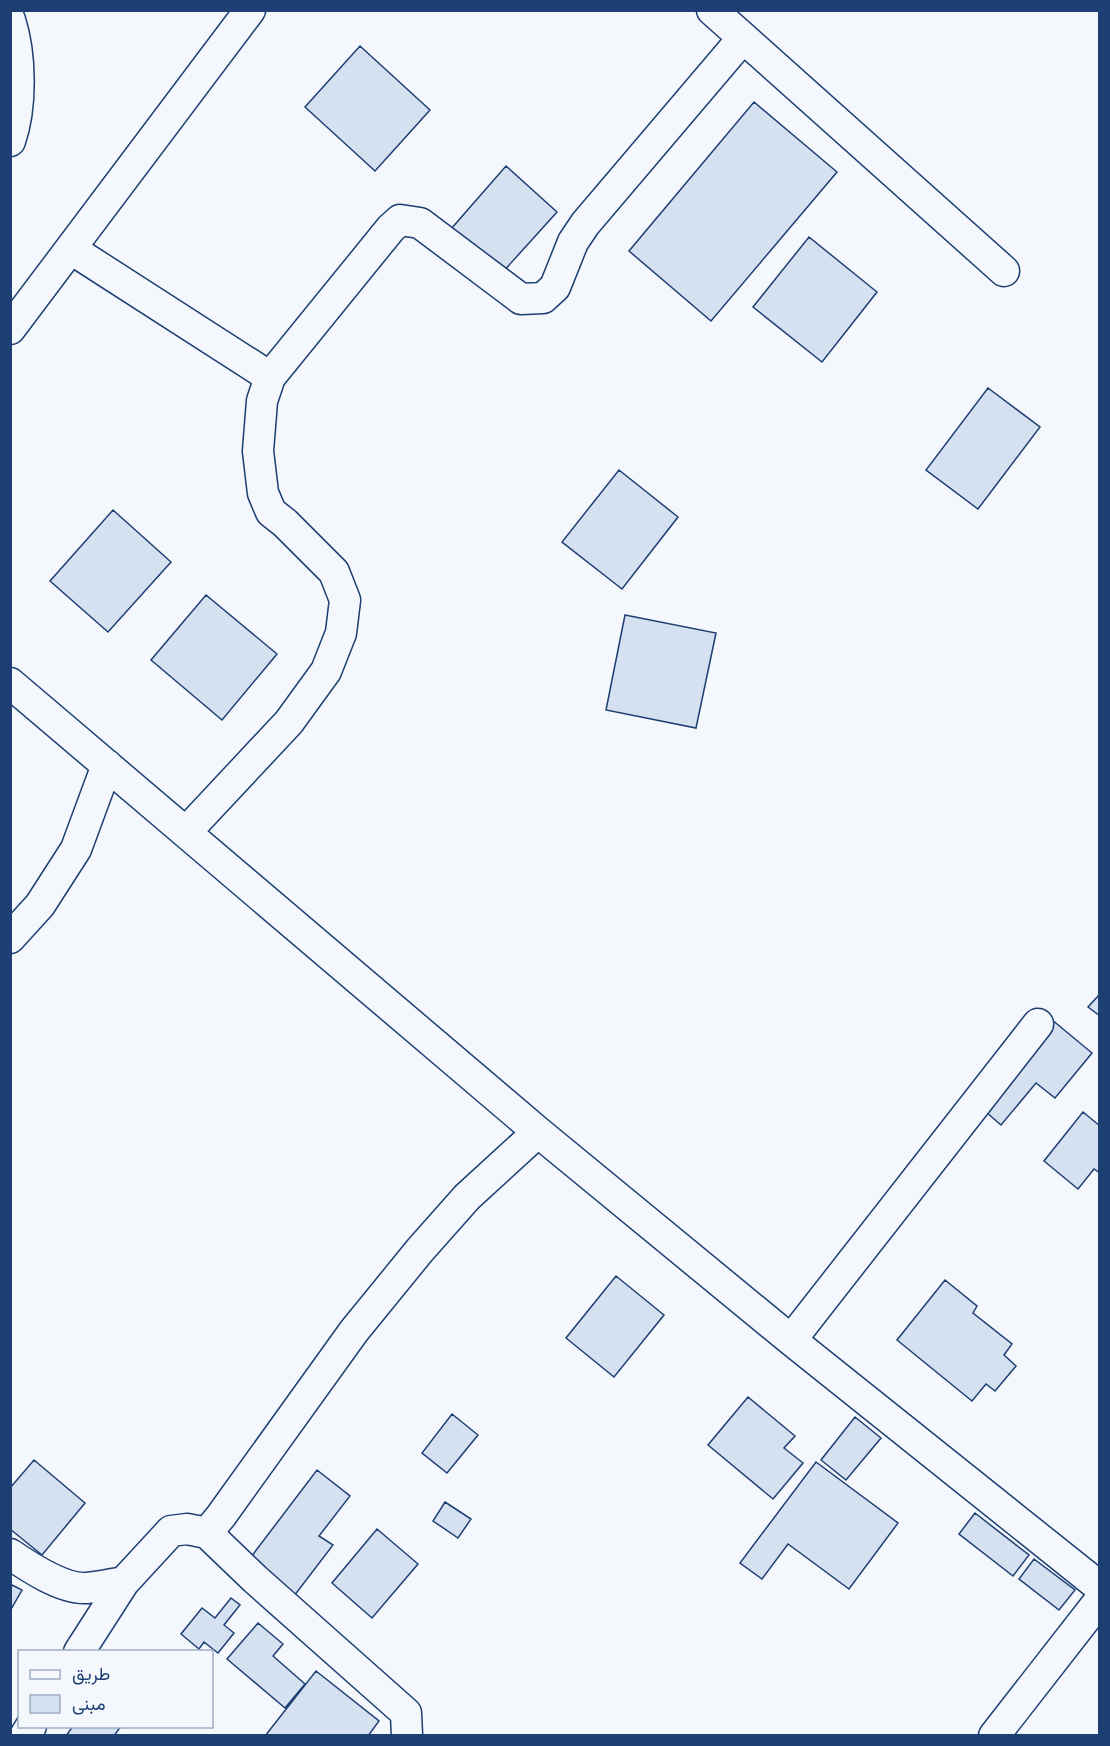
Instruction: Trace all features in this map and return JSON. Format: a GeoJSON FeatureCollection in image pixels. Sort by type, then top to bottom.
{"type":"FeatureCollection","features":[{"type":"Feature","properties":{"kind":"street"},"geometry":{"type":"LineString","coordinates":[[10,329],[250,10]]}},
{"type":"Feature","properties":{"kind":"street"},"geometry":{"type":"LineString","coordinates":[[712,10],[1004,271]]}},
{"type":"Feature","properties":{"kind":"street"},"geometry":{"type":"LineString","coordinates":[[10,20],[17,48],[17,87],[15,127],[10,141]]}},
{"type":"Feature","properties":{"kind":"street"},"geometry":{"type":"LineString","coordinates":[[187,831],[289,722],[326,671],[340,633],[345,600],[334,572],[272,512],[263,493],[258,451],[262,401],[270,377],[391,228],[400,220],[420,223],[521,298],[543,298],[555,287],[573,242],[585,224],[743,38]]}},
{"type":"Feature","properties":{"kind":"street"},"geometry":{"type":"LineString","coordinates":[[70,249],[270,377]]}},
{"type":"Feature","properties":{"kind":"street"},"geometry":{"type":"LineString","coordinates":[[10,683],[187,831],[538,1132],[791,1340],[1100,1587]]}},
{"type":"Feature","properties":{"kind":"street"},"geometry":{"type":"LineString","coordinates":[[10,938],[40,904],[76,849],[107,765]]}},
{"type":"Feature","properties":{"kind":"street"},"geometry":{"type":"LineString","coordinates":[[791,1340],[1038,1024]]}},
{"type":"Feature","properties":{"kind":"street"},"geometry":{"type":"LineString","coordinates":[[207,1533],[354,1331],[420,1250],[467,1197],[538,1132]]}},
{"type":"Feature","properties":{"kind":"street"},"geometry":{"type":"LineString","coordinates":[[80,1650],[124,1582],[171,1532],[187,1529],[207,1533],[255,1580],[406,1713],[407,1736]]}},
{"type":"Feature","properties":{"kind":"street"},"geometry":{"type":"LineString","coordinates":[[10,1554],[27,1566],[64,1584],[84,1588],[124,1582]]}},
{"type":"Feature","properties":{"kind":"street"},"geometry":{"type":"LineString","coordinates":[[994,1736],[1100,1600]]}},
{"type":"Feature","properties":{"kind":"building"},"geometry":{"type":"Polygon","coordinates":[[[360,46],[430,110],[375,171],[305,107],[360,46]]]}},
{"type":"Feature","properties":{"kind":"building"},"geometry":{"type":"Polygon","coordinates":[[[754,102],[837,172],[711,321],[629,251],[754,102]]]}},
{"type":"Feature","properties":{"kind":"building"},"geometry":{"type":"Polygon","coordinates":[[[506,166],[557,212],[501,274],[451,229],[506,166]]]}},
{"type":"Feature","properties":{"kind":"building"},"geometry":{"type":"Polygon","coordinates":[[[809,237],[877,292],[822,362],[753,307],[809,237]]]}},
{"type":"Feature","properties":{"kind":"building"},"geometry":{"type":"Polygon","coordinates":[[[988,388],[1040,427],[978,509],[926,470],[988,388]]]}},
{"type":"Feature","properties":{"kind":"building"},"geometry":{"type":"Polygon","coordinates":[[[619,470],[678,517],[622,589],[562,542],[619,470]]]}},
{"type":"Feature","properties":{"kind":"building"},"geometry":{"type":"Polygon","coordinates":[[[113,510],[171,562],[108,632],[50,581],[113,510]]]}},
{"type":"Feature","properties":{"kind":"building"},"geometry":{"type":"Polygon","coordinates":[[[206,595],[277,654],[222,720],[151,660],[206,595]]]}},
{"type":"Feature","properties":{"kind":"building"},"geometry":{"type":"Polygon","coordinates":[[[625,615],[716,633],[696,728],[606,710],[625,615]]]}},
{"type":"Feature","properties":{"kind":"building"},"geometry":{"type":"Polygon","coordinates":[[[1100,994],[1100,1016],[1088,1007],[1100,994]]]}},
{"type":"Feature","properties":{"kind":"building"},"geometry":{"type":"Polygon","coordinates":[[[1051,1019],[1092,1053],[1055,1098],[1036,1083],[1001,1125],[979,1106],[1051,1019]]]}},
{"type":"Feature","properties":{"kind":"building"},"geometry":{"type":"Polygon","coordinates":[[[1083,1112],[1100,1126],[1100,1173],[1094,1169],[1078,1189],[1044,1161],[1083,1112]]]}},
{"type":"Feature","properties":{"kind":"building"},"geometry":{"type":"Polygon","coordinates":[[[616,1276],[664,1315],[614,1377],[566,1338],[616,1276]]]}},
{"type":"Feature","properties":{"kind":"building"},"geometry":{"type":"Polygon","coordinates":[[[945,1280],[977,1306],[973,1313],[1012,1344],[1004,1355],[1016,1366],[995,1391],[986,1384],[972,1401],[897,1340],[945,1280]]]}},
{"type":"Feature","properties":{"kind":"building"},"geometry":{"type":"Polygon","coordinates":[[[748,1397],[795,1436],[784,1448],[803,1463],[773,1499],[708,1445],[748,1397]]]}},
{"type":"Feature","properties":{"kind":"building"},"geometry":{"type":"Polygon","coordinates":[[[452,1414],[478,1435],[447,1473],[422,1453],[452,1414]]]}},
{"type":"Feature","properties":{"kind":"building"},"geometry":{"type":"Polygon","coordinates":[[[855,1417],[881,1438],[846,1480],[821,1460],[855,1417]]]}},
{"type":"Feature","properties":{"kind":"building"},"geometry":{"type":"Polygon","coordinates":[[[34,1460],[85,1503],[42,1555],[10,1529],[10,1488],[34,1460]]]}},
{"type":"Feature","properties":{"kind":"building"},"geometry":{"type":"Polygon","coordinates":[[[816,1462],[898,1523],[849,1589],[788,1544],[762,1579],[740,1563],[816,1462]]]}},
{"type":"Feature","properties":{"kind":"building"},"geometry":{"type":"Polygon","coordinates":[[[317,1470],[350,1496],[319,1536],[333,1545],[294,1596],[248,1561],[317,1470]]]}},
{"type":"Feature","properties":{"kind":"building"},"geometry":{"type":"Polygon","coordinates":[[[445,1502],[471,1519],[458,1538],[433,1521],[445,1502]]]}},
{"type":"Feature","properties":{"kind":"building"},"geometry":{"type":"Polygon","coordinates":[[[975,1513],[1029,1555],[1013,1576],[959,1534],[975,1513]]]}},
{"type":"Feature","properties":{"kind":"building"},"geometry":{"type":"Polygon","coordinates":[[[377,1529],[418,1564],[372,1618],[332,1583],[377,1529]]]}},
{"type":"Feature","properties":{"kind":"building"},"geometry":{"type":"Polygon","coordinates":[[[1034,1559],[1075,1590],[1059,1610],[1019,1579],[1034,1559]]]}},
{"type":"Feature","properties":{"kind":"building"},"geometry":{"type":"Polygon","coordinates":[[[10,1584],[22,1590],[10,1611],[10,1584]]]}},
{"type":"Feature","properties":{"kind":"building"},"geometry":{"type":"Polygon","coordinates":[[[231,1598],[240,1605],[224,1625],[234,1633],[218,1653],[204,1642],[199,1649],[181,1634],[202,1608],[215,1618],[231,1598]]]}},
{"type":"Feature","properties":{"kind":"building"},"geometry":{"type":"Polygon","coordinates":[[[258,1623],[283,1644],[273,1656],[305,1684],[285,1708],[227,1659],[258,1623]]]}},
{"type":"Feature","properties":{"kind":"building"},"geometry":{"type":"Polygon","coordinates":[[[316,1671],[379,1721],[368,1736],[265,1736],[316,1671]]]}},
{"type":"Feature","properties":{"kind":"building"},"geometry":{"type":"Polygon","coordinates":[[[72,1728],[120,1728],[114,1736],[66,1736],[72,1728]]]}}]}
